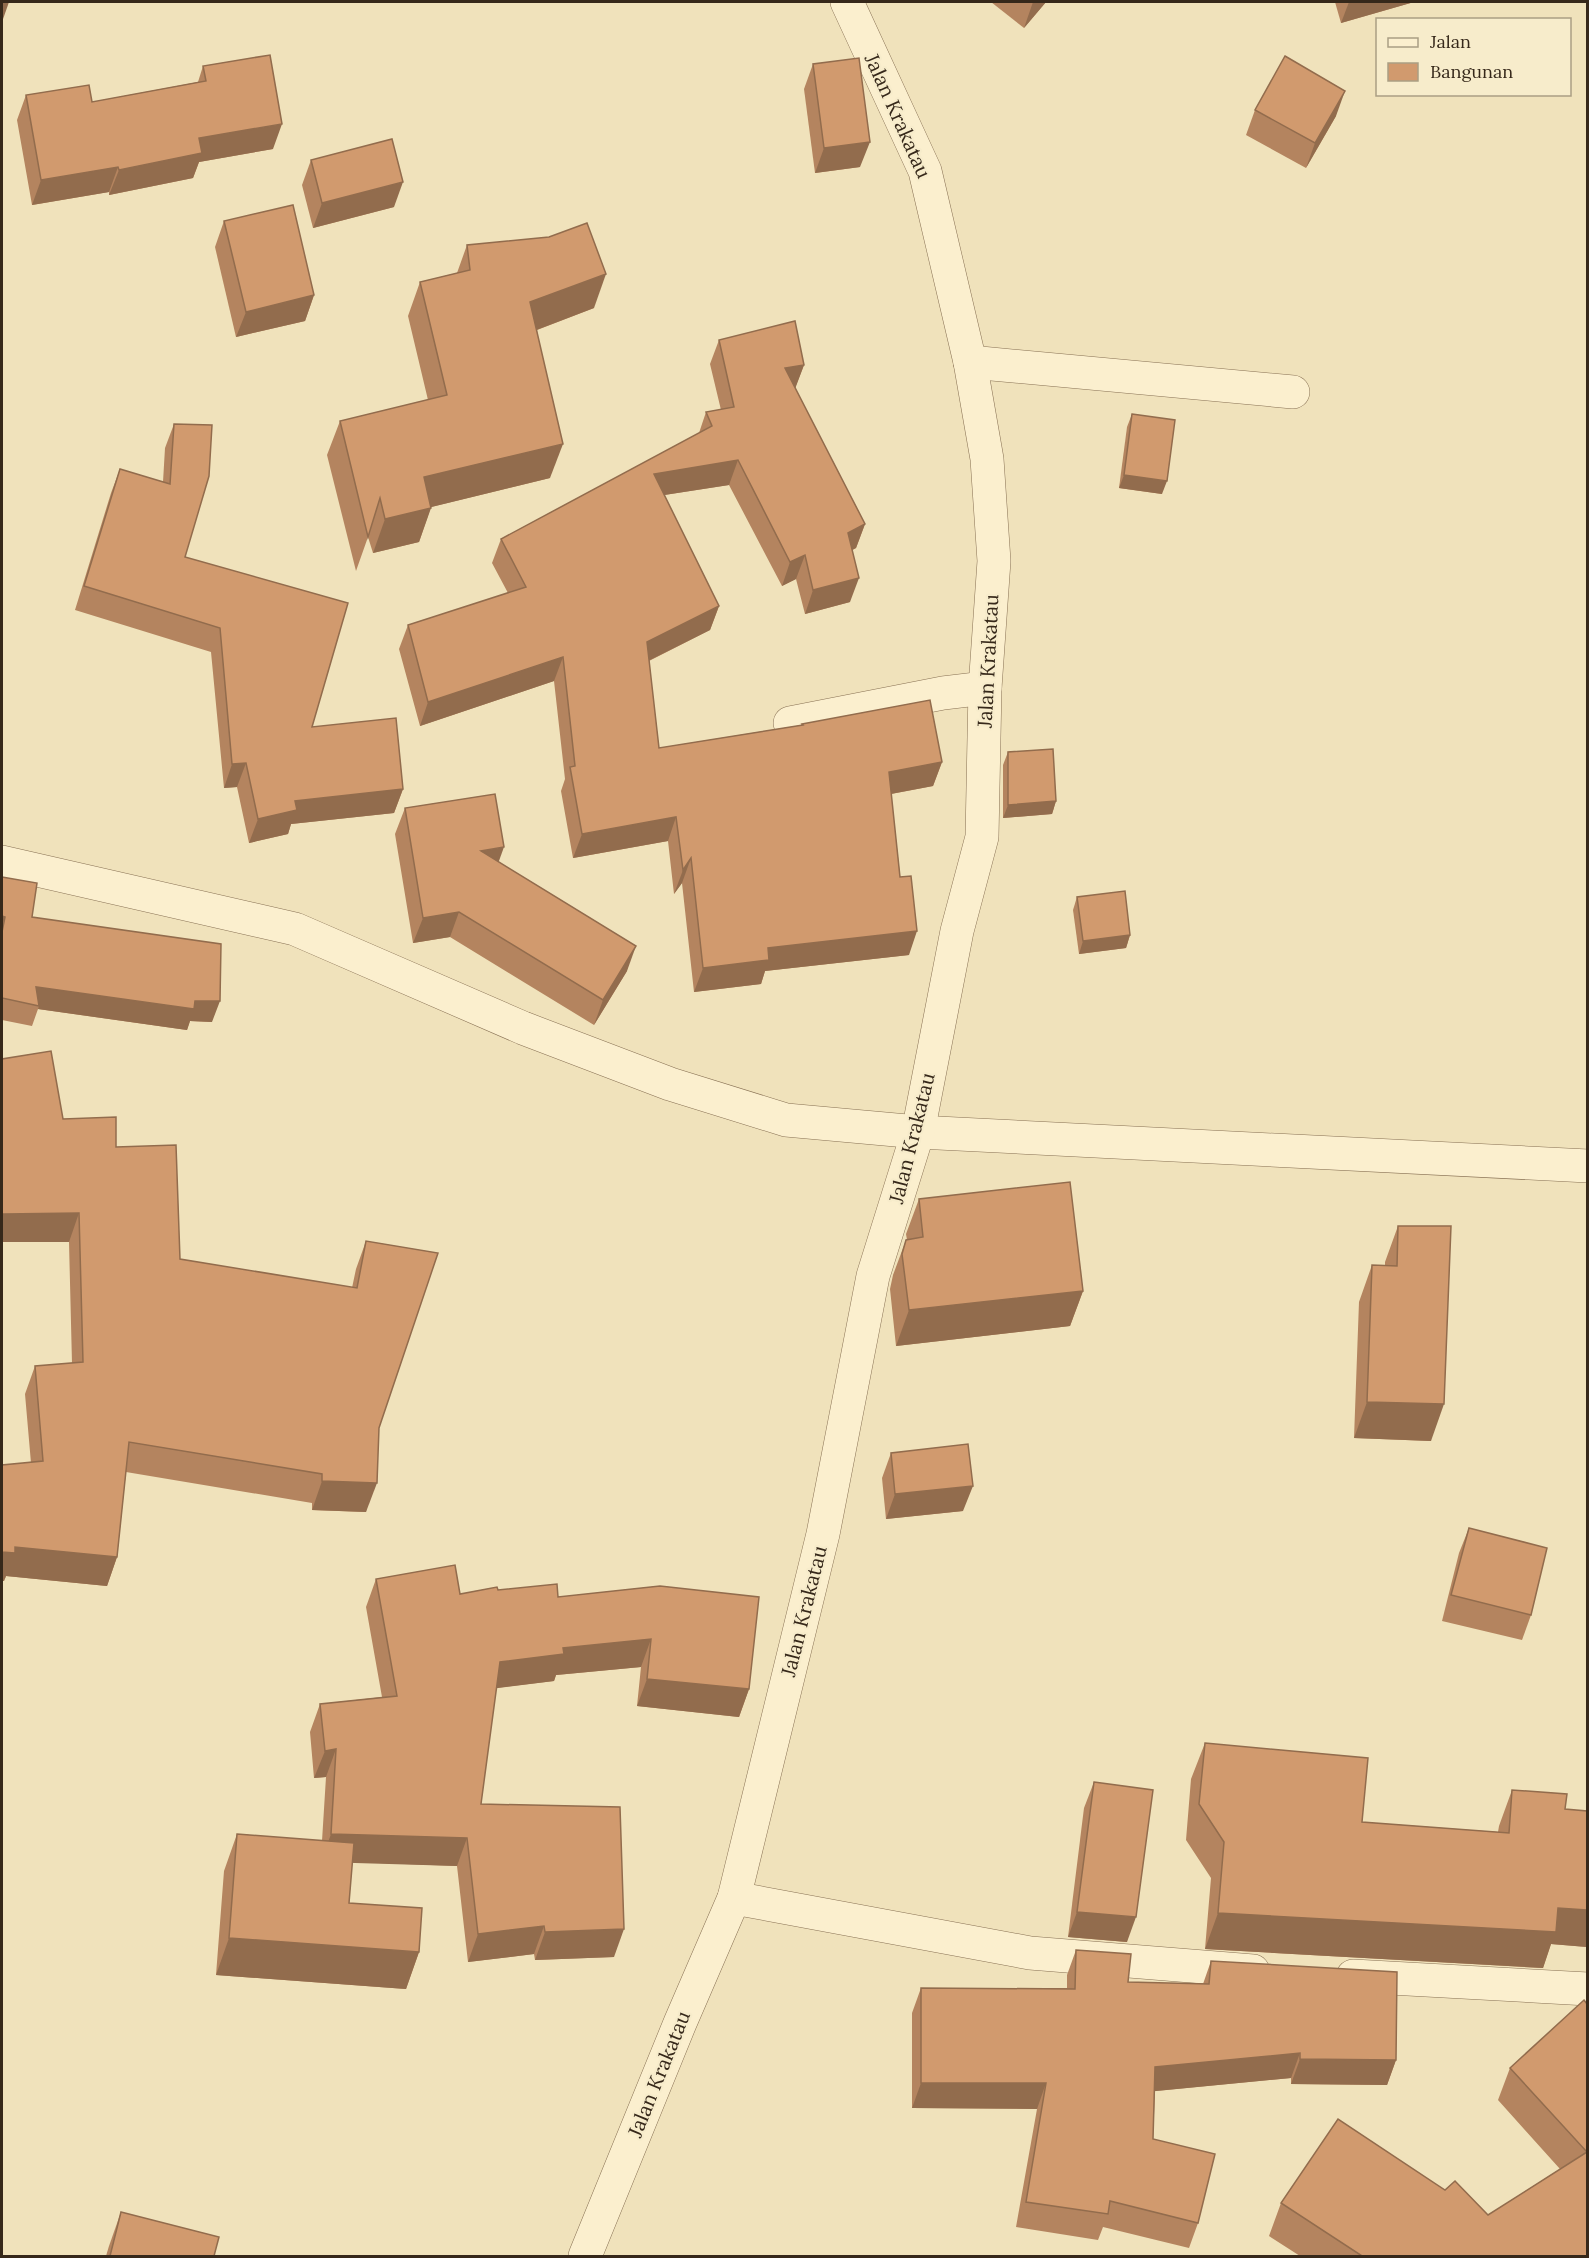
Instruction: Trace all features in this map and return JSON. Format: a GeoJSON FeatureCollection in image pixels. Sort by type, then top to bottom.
{"type":"FeatureCollection","features":[{"type":"Feature","properties":{"kind":"street","name":"Jalan Krakatau"},"geometry":{"type":"LineString","coordinates":[[585,2256],[680,2023],[734,1898],[823,1534],[873,1276],[918,1132],[957,932],[982,837],[985,688],[994,561],[987,459],[970,362],[925,171],[847,2]]}},
{"type":"Feature","properties":{"kind":"street"},"geometry":{"type":"LineString","coordinates":[[970,362],[1293,392]]}},
{"type":"Feature","properties":{"kind":"street"},"geometry":{"type":"LineString","coordinates":[[790,723],[943,693],[985,688]]}},
{"type":"Feature","properties":{"kind":"street"},"geometry":{"type":"LineString","coordinates":[[2,862],[295,929],[523,1028],[670,1084],[786,1120],[918,1132],[1587,1166]]}},
{"type":"Feature","properties":{"kind":"street"},"geometry":{"type":"LineString","coordinates":[[734,1898],[1030,1953],[1278,1972]]}},
{"type":"Feature","properties":{"kind":"street"},"geometry":{"type":"LineString","coordinates":[[1325,1974],[1587,1989]]}},
{"type":"Feature","properties":{"kind":"building"},"geometry":{"type":"Polygon","coordinates":[[[270,55],[282,124],[199,138],[202,153],[119,170],[118,167],[41,180],[26,95],[89,85],[92,102],[206,81],[203,66],[270,55]]]}},
{"type":"Feature","properties":{"kind":"building"},"geometry":{"type":"Polygon","coordinates":[[[1285,56],[1345,91],[1315,143],[1255,110],[1285,56]]]}},
{"type":"Feature","properties":{"kind":"building"},"geometry":{"type":"Polygon","coordinates":[[[859,58],[870,142],[824,148],[813,64],[859,58]]]}},
{"type":"Feature","properties":{"kind":"building"},"geometry":{"type":"Polygon","coordinates":[[[392,139],[403,182],[322,203],[311,160],[392,139]]]}},
{"type":"Feature","properties":{"kind":"building"},"geometry":{"type":"Polygon","coordinates":[[[293,205],[314,295],[246,312],[224,221],[293,205]]]}},
{"type":"Feature","properties":{"kind":"building"},"geometry":{"type":"Polygon","coordinates":[[[587,223],[606,274],[530,302],[563,444],[424,477],[431,508],[385,519],[380,498],[368,537],[340,421],[447,395],[420,282],[470,270],[467,245],[549,237],[587,223]]]}},
{"type":"Feature","properties":{"kind":"building"},"geometry":{"type":"Polygon","coordinates":[[[795,321],[804,365],[785,368],[865,524],[848,533],[859,578],[813,590],[805,555],[790,562],[738,460],[654,474],[719,606],[647,642],[659,748],[803,725],[930,700],[942,762],[889,772],[900,877],[911,876],[917,931],[768,948],[769,960],[703,968],[691,858],[683,870],[676,817],[582,834],[570,767],[575,766],[563,657],[428,702],[408,625],[526,587],[501,539],[712,426],[706,412],[734,407],[719,340],[795,321]]]}},
{"type":"Feature","properties":{"kind":"building"},"geometry":{"type":"Polygon","coordinates":[[[1132,414],[1175,420],[1167,481],[1124,475],[1132,414]]]}},
{"type":"Feature","properties":{"kind":"building"},"geometry":{"type":"Polygon","coordinates":[[[174,424],[212,425],[209,476],[185,557],[348,603],[312,727],[396,718],[403,789],[295,801],[297,810],[258,819],[246,763],[232,764],[220,628],[84,586],[120,469],[170,484],[174,424]]]}},
{"type":"Feature","properties":{"kind":"building"},"geometry":{"type":"Polygon","coordinates":[[[1053,749],[1056,801],[1008,805],[1008,752],[1053,749]]]}},
{"type":"Feature","properties":{"kind":"building"},"geometry":{"type":"Polygon","coordinates":[[[495,794],[504,847],[481,851],[636,946],[603,1000],[459,912],[423,918],[405,808],[495,794]]]}},
{"type":"Feature","properties":{"kind":"building"},"geometry":{"type":"Polygon","coordinates":[[[2,877],[37,883],[32,917],[221,944],[220,1001],[195,1001],[194,1009],[36,987],[39,1006],[2,998],[2,932],[5,917],[2,916],[2,877]]]}},
{"type":"Feature","properties":{"kind":"building"},"geometry":{"type":"Polygon","coordinates":[[[1125,891],[1130,935],[1083,941],[1077,897],[1125,891]]]}},
{"type":"Feature","properties":{"kind":"building"},"geometry":{"type":"Polygon","coordinates":[[[51,1051],[63,1119],[116,1117],[116,1147],[176,1145],[180,1259],[357,1288],[366,1241],[438,1253],[379,1428],[377,1483],[322,1481],[322,1474],[129,1442],[117,1557],[15,1547],[15,1553],[2,1552],[2,1465],[43,1461],[35,1366],[83,1362],[79,1213],[2,1214],[2,1059],[51,1051]]]}},
{"type":"Feature","properties":{"kind":"building"},"geometry":{"type":"Polygon","coordinates":[[[1070,1182],[1083,1291],[909,1310],[902,1254],[906,1240],[923,1237],[919,1199],[1070,1182]]]}},
{"type":"Feature","properties":{"kind":"building"},"geometry":{"type":"Polygon","coordinates":[[[1398,1226],[1451,1226],[1444,1404],[1367,1402],[1372,1265],[1397,1266],[1398,1226]]]}},
{"type":"Feature","properties":{"kind":"building"},"geometry":{"type":"Polygon","coordinates":[[[968,1444],[973,1486],[895,1494],[891,1453],[968,1444]]]}},
{"type":"Feature","properties":{"kind":"building"},"geometry":{"type":"Polygon","coordinates":[[[1469,1528],[1547,1548],[1531,1615],[1451,1595],[1469,1528]]]}},
{"type":"Feature","properties":{"kind":"building"},"geometry":{"type":"Polygon","coordinates":[[[455,1565],[460,1594],[497,1587],[498,1590],[557,1584],[558,1597],[660,1586],[759,1597],[749,1689],[647,1679],[651,1639],[563,1648],[564,1654],[500,1662],[481,1804],[620,1807],[624,1929],[545,1932],[544,1926],[478,1934],[467,1838],[331,1834],[336,1749],[325,1751],[320,1704],[397,1696],[376,1579],[455,1565]]]}},
{"type":"Feature","properties":{"kind":"building"},"geometry":{"type":"Polygon","coordinates":[[[1205,1743],[1368,1758],[1362,1822],[1509,1833],[1512,1790],[1567,1794],[1565,1809],[1587,1811],[1587,1910],[1558,1908],[1556,1932],[1218,1913],[1224,1842],[1199,1804],[1205,1743]]]}},
{"type":"Feature","properties":{"kind":"building"},"geometry":{"type":"Polygon","coordinates":[[[1094,1782],[1153,1790],[1136,1917],[1077,1912],[1094,1782]]]}},
{"type":"Feature","properties":{"kind":"building"},"geometry":{"type":"Polygon","coordinates":[[[237,1834],[354,1843],[349,1903],[422,1908],[419,1952],[229,1938],[237,1834]]]}},
{"type":"Feature","properties":{"kind":"building"},"geometry":{"type":"Polygon","coordinates":[[[1076,1950],[1131,1954],[1128,1982],[1209,1984],[1211,1961],[1397,1972],[1396,2060],[1300,2059],[1300,2053],[1155,2067],[1153,2139],[1215,2154],[1198,2223],[1110,2201],[1108,2214],[1026,2202],[1046,2083],[921,2083],[921,1988],[1075,1989],[1076,1950]]]}},
{"type":"Feature","properties":{"kind":"building"},"geometry":{"type":"Polygon","coordinates":[[[1584,2000],[1587,2004],[1587,2152],[1510,2068],[1584,2000]]]}},
{"type":"Feature","properties":{"kind":"building"},"geometry":{"type":"Polygon","coordinates":[[[1338,2119],[1445,2190],[1455,2181],[1488,2215],[1587,2152],[1587,2256],[1362,2256],[1281,2203],[1338,2119]]]}},
{"type":"Feature","properties":{"kind":"building"},"geometry":{"type":"Polygon","coordinates":[[[121,2212],[219,2237],[214,2256],[110,2256],[121,2212]]]}}]}
